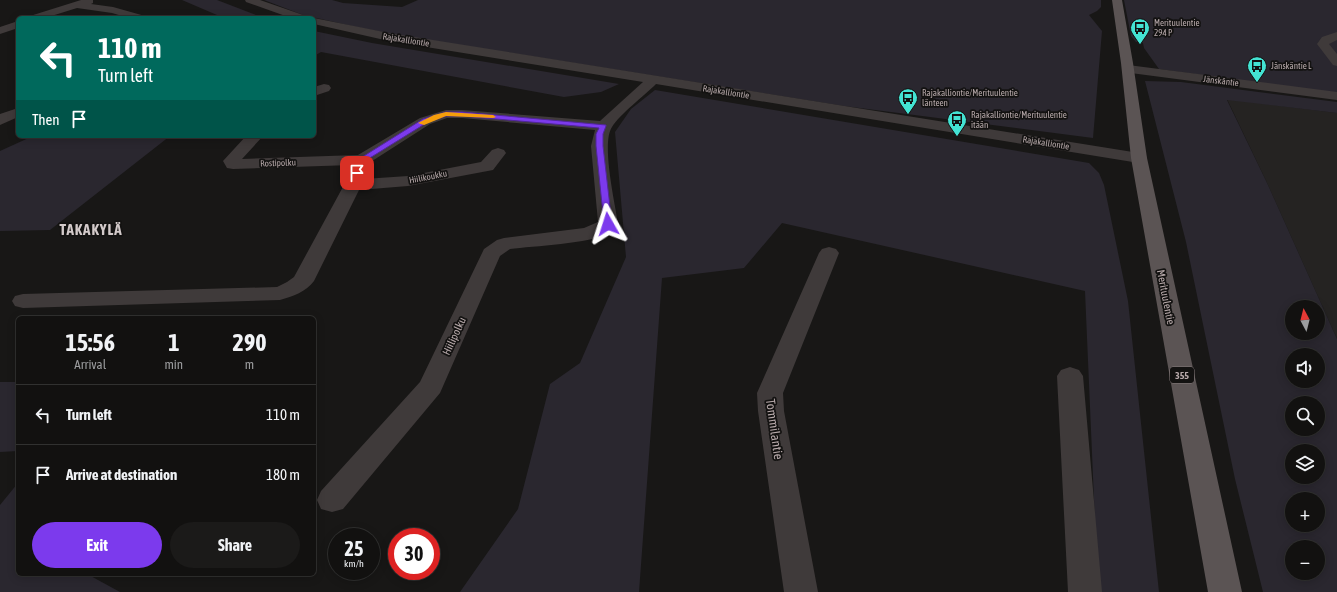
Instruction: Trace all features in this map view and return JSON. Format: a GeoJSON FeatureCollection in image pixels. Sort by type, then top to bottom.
{"type":"FeatureCollection","features":[{"type":"Feature","properties":{"kind":"main road","name":"Merituulentie"},"geometry":{"type":"LineString","coordinates":[[1117,0],[1128,69],[1139,158],[1225,592]]}},
{"type":"Feature","properties":{"kind":"street"},"geometry":{"type":"LineString","coordinates":[[40,16],[94,0]]}},
{"type":"Feature","properties":{"kind":"street"},"geometry":{"type":"LineString","coordinates":[[250,0],[296,16]]}},
{"type":"Feature","properties":{"kind":"street"},"geometry":{"type":"LineString","coordinates":[[76,5],[113,10],[134,16]]}},
{"type":"Feature","properties":{"kind":"street","name":"Rajakalliontie"},"geometry":{"type":"LineString","coordinates":[[316,21],[389,37],[1139,158]]}},
{"type":"Feature","properties":{"kind":"street"},"geometry":{"type":"LineString","coordinates":[[0,31],[16,25]]}},
{"type":"Feature","properties":{"kind":"street"},"geometry":{"type":"LineString","coordinates":[[0,36],[16,37]]}},
{"type":"Feature","properties":{"kind":"street"},"geometry":{"type":"LineString","coordinates":[[1337,36],[1326,40],[1323,44],[1337,62]]}},
{"type":"Feature","properties":{"kind":"street","name":"Jänskäntie"},"geometry":{"type":"LineString","coordinates":[[1128,69],[1337,96]]}},
{"type":"Feature","properties":{"kind":"street"},"geometry":{"type":"LineString","coordinates":[[23,301],[280,292],[295,287],[303,281],[352,185],[362,160],[425,121],[446,114],[462,114],[603,126],[653,80]]}},
{"type":"Feature","properties":{"kind":"street"},"geometry":{"type":"LineString","coordinates":[[0,104],[16,110]]}},
{"type":"Feature","properties":{"kind":"street"},"geometry":{"type":"LineString","coordinates":[[0,120],[16,112]]}},
{"type":"Feature","properties":{"kind":"street","name":"Hiilipolku"},"geometry":{"type":"LineString","coordinates":[[332,500],[431,387],[491,253],[504,244],[586,234],[602,229],[608,224],[599,146],[600,134],[603,126]]}},
{"type":"Feature","properties":{"kind":"street","name":"Rostipolku"},"geometry":{"type":"LineString","coordinates":[[253,138],[231,161],[233,164],[362,160]]}},
{"type":"Feature","properties":{"kind":"street","name":"Hiilikoukku"},"geometry":{"type":"LineString","coordinates":[[352,185],[408,181],[487,166],[498,153]]}},
{"type":"Feature","properties":{"kind":"street","name":"Tommilantie"},"geometry":{"type":"LineString","coordinates":[[801,592],[771,411],[770,393],[829,253]]}},
{"type":"Feature","properties":{"kind":"street"},"geometry":{"type":"LineString","coordinates":[[1070,376],[1085,592]]}},
{"type":"Feature","properties":{"kind":"shaded area"},"geometry":{"type":"Polygon","coordinates":[[[182,0],[217,0],[259,16],[219,16],[182,0]]]}},
{"type":"Feature","properties":{"kind":"shaded area"},"geometry":{"type":"Polygon","coordinates":[[[264,0],[332,0],[343,3],[402,7],[418,0],[1101,0],[1101,7],[1089,15],[1102,31],[1093,138],[844,106],[410,37],[361,28],[316,18],[316,16],[303,15],[264,0]]]}},
{"type":"Feature","properties":{"kind":"shaded area"},"geometry":{"type":"Polygon","coordinates":[[[1124,0],[1337,0],[1337,94],[1159,69],[1144,48],[1143,43],[1136,42],[1131,36],[1124,0]]]}},
{"type":"Feature","properties":{"kind":"shaded area"},"geometry":{"type":"Polygon","coordinates":[[[316,31],[372,43],[619,84],[601,92],[564,97],[321,52],[316,55],[316,31]]]}},
{"type":"Feature","properties":{"kind":"shaded area"},"geometry":{"type":"Polygon","coordinates":[[[1145,81],[1181,82],[1337,102],[1337,113],[1227,100],[1268,185],[1320,300],[1285,300],[1285,340],[1325,340],[1325,312],[1337,339],[1337,592],[1263,592],[1235,479],[1186,242],[1145,81]]]}},
{"type":"Feature","properties":{"kind":"shaded area"},"geometry":{"type":"Polygon","coordinates":[[[655,90],[1089,163],[1099,173],[1104,185],[1128,301],[1159,592],[1098,592],[1085,291],[782,223],[744,268],[662,278],[639,592],[460,592],[518,509],[550,384],[580,363],[626,257],[615,132],[631,109],[655,90]]]}},
{"type":"Feature","properties":{"kind":"shaded area"},"geometry":{"type":"Polygon","coordinates":[[[1227,99],[1337,113],[1337,339],[1325,312],[1325,300],[1320,300],[1268,185],[1227,99]]]}},
{"type":"Feature","properties":{"kind":"shaded area"},"geometry":{"type":"Polygon","coordinates":[[[29,138],[167,138],[50,230],[0,231],[0,151],[29,138]]]}},
{"type":"Feature","properties":{"kind":"shaded area"},"geometry":{"type":"Polygon","coordinates":[[[0,382],[16,382],[16,451],[0,452],[0,382]]]}},
{"type":"Feature","properties":{"kind":"shaded area"},"geometry":{"type":"Polygon","coordinates":[[[16,485],[16,576],[91,576],[120,592],[0,592],[0,505],[16,485]]]}},
{"type":"Feature","properties":{"kind":"slow traffic"},"geometry":{"type":"LineString","coordinates":[[421,123],[436,116],[446,114],[493,117]]}},
{"type":"Feature","properties":{"kind":"place","name":"Merituulentie 294 P"},"geometry":{"type":"Point","coordinates":[1140,45]}},
{"type":"Feature","properties":{"kind":"place","name":"Jänskäntie L"},"geometry":{"type":"Point","coordinates":[1257,83]}},
{"type":"Feature","properties":{"kind":"place","name":"Rajakalliontie/Merituulentie länteen"},"geometry":{"type":"Point","coordinates":[908,115]}},
{"type":"Feature","properties":{"kind":"place","name":"Rajakalliontie/Merituulentie itään"},"geometry":{"type":"Point","coordinates":[957,137]}},
{"type":"Feature","properties":{"kind":"district","name":"TAKAKYLÄ"},"geometry":{"type":"Point","coordinates":[91,230]}},
{"type":"Feature","properties":{"kind":"route"},"geometry":{"type":"LineString","coordinates":[[357,173],[362,160],[425,121],[436,116],[446,114],[462,114],[603,126],[600,134],[599,146],[608,224]]}}]}
